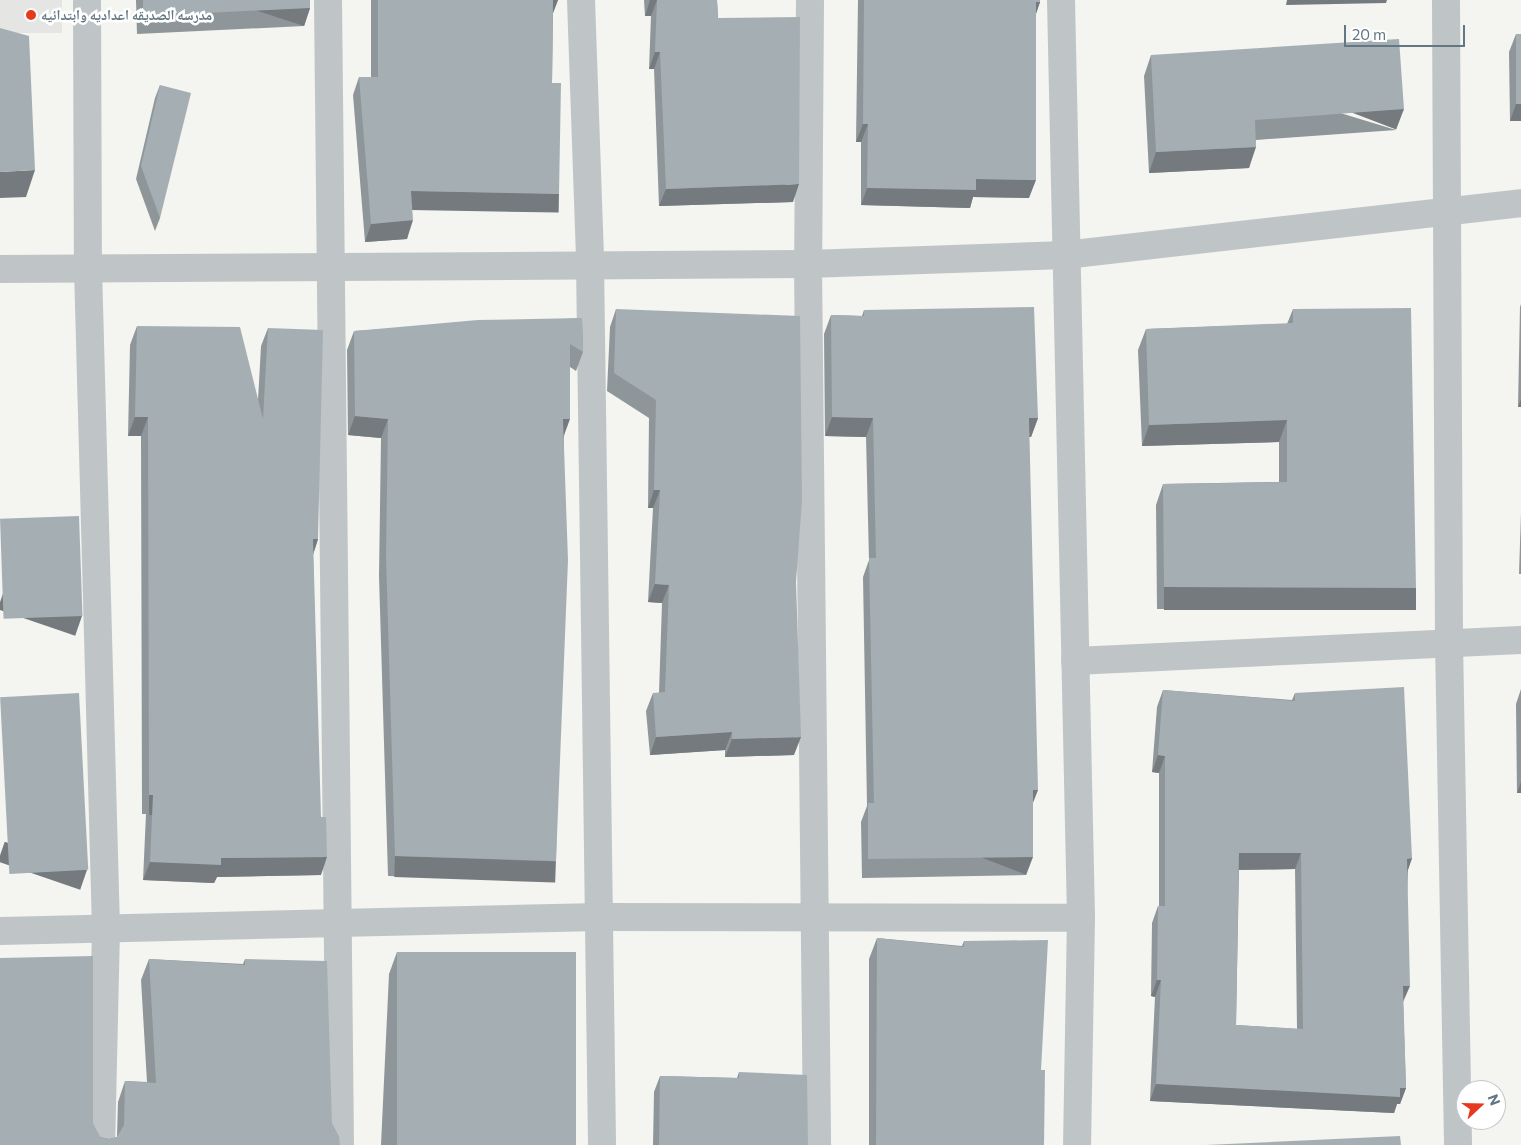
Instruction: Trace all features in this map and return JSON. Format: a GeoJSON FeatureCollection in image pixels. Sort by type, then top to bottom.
{"type":"FeatureCollection","features":[{"type":"Feature","properties":{"kind":"street"},"geometry":{"type":"LineString","coordinates":[[87,0],[88,268],[106,929],[101,1145]]}},
{"type":"Feature","properties":{"kind":"street"},"geometry":{"type":"LineString","coordinates":[[328,0],[329,268],[340,923],[340,1145]]}},
{"type":"Feature","properties":{"kind":"street"},"geometry":{"type":"LineString","coordinates":[[581,0],[590,262],[602,1145]]}},
{"type":"Feature","properties":{"kind":"street"},"geometry":{"type":"LineString","coordinates":[[810,0],[808,264],[817,1145]]}},
{"type":"Feature","properties":{"kind":"street"},"geometry":{"type":"LineString","coordinates":[[1060,0],[1081,918],[1078,1145]]}},
{"type":"Feature","properties":{"kind":"street"},"geometry":{"type":"LineString","coordinates":[[1446,0],[1450,211],[1449,642],[1458,1145]]}},
{"type":"Feature","properties":{"kind":"street"},"geometry":{"type":"LineString","coordinates":[[0,269],[329,268],[590,262],[808,264],[1065,255],[1521,203]]}},
{"type":"Feature","properties":{"kind":"street"},"geometry":{"type":"LineString","coordinates":[[1075,662],[1449,642],[1521,640]]}},
{"type":"Feature","properties":{"kind":"street"},"geometry":{"type":"LineString","coordinates":[[0,931],[600,917],[816,919],[1081,918]]}},
{"type":"Feature","properties":{"kind":"shaded area","name":"مدرسه الصديقه اعداديه وابتدائيه"},"geometry":{"type":"Polygon","coordinates":[[[0,0],[62,0],[62,33],[0,33],[0,0]]]}},
{"type":"Feature","properties":{"kind":"building"},"geometry":{"type":"Polygon","coordinates":[[[143,0],[310,0],[310,8],[143,16],[143,0]]]}},
{"type":"Feature","properties":{"kind":"building"},"geometry":{"type":"Polygon","coordinates":[[[378,0],[553,0],[552,83],[561,83],[559,194],[411,191],[413,220],[371,224],[359,77],[378,77],[378,0]]]}},
{"type":"Feature","properties":{"kind":"building"},"geometry":{"type":"Polygon","coordinates":[[[657,0],[717,0],[718,18],[800,17],[799,184],[666,189],[660,52],[655,52],[657,0]]]}},
{"type":"Feature","properties":{"kind":"building"},"geometry":{"type":"Polygon","coordinates":[[[864,0],[1040,0],[1040,2],[1036,2],[1036,180],[976,179],[976,190],[867,188],[868,124],[863,124],[864,0]]]}},
{"type":"Feature","properties":{"kind":"building"},"geometry":{"type":"Polygon","coordinates":[[[0,28],[29,36],[35,170],[0,172],[0,28]]]}},
{"type":"Feature","properties":{"kind":"building"},"geometry":{"type":"Polygon","coordinates":[[[1516,34],[1521,34],[1521,104],[1516,104],[1516,34]]]}},
{"type":"Feature","properties":{"kind":"building"},"geometry":{"type":"Polygon","coordinates":[[[1399,39],[1404,109],[1255,120],[1256,147],[1156,152],[1151,55],[1399,39]]]}},
{"type":"Feature","properties":{"kind":"building"},"geometry":{"type":"Polygon","coordinates":[[[160,85],[191,93],[160,218],[141,166],[160,85]]]}},
{"type":"Feature","properties":{"kind":"building"},"geometry":{"type":"Polygon","coordinates":[[[1034,307],[1038,418],[1029,418],[1038,790],[1033,790],[1033,857],[868,859],[868,803],[874,803],[869,558],[876,558],[873,418],[832,417],[831,315],[864,316],[864,310],[1034,307]]]}},
{"type":"Feature","properties":{"kind":"building"},"geometry":{"type":"Polygon","coordinates":[[[1411,308],[1416,588],[1164,587],[1163,484],[1287,482],[1287,420],[1149,425],[1146,329],[1293,323],[1293,309],[1411,308]]]}},
{"type":"Feature","properties":{"kind":"building"},"geometry":{"type":"Polygon","coordinates":[[[616,309],[800,316],[802,500],[796,582],[801,737],[732,739],[732,732],[656,737],[653,693],[665,692],[669,585],[655,584],[660,490],[654,490],[656,400],[614,373],[616,309]]]}},
{"type":"Feature","properties":{"kind":"building"},"geometry":{"type":"Polygon","coordinates":[[[582,318],[583,352],[570,344],[570,419],[563,419],[568,560],[556,861],[395,856],[386,557],[388,419],[355,416],[354,331],[478,320],[582,318]]]}},
{"type":"Feature","properties":{"kind":"building"},"geometry":{"type":"Polygon","coordinates":[[[137,326],[240,327],[263,419],[268,328],[323,330],[318,539],[313,539],[321,817],[326,817],[327,857],[221,858],[221,865],[150,862],[153,795],[149,795],[148,417],[135,417],[137,326]]]}},
{"type":"Feature","properties":{"kind":"building"},"geometry":{"type":"Polygon","coordinates":[[[79,516],[82,616],[4,619],[0,519],[79,516]]]}},
{"type":"Feature","properties":{"kind":"building"},"geometry":{"type":"Polygon","coordinates":[[[1404,687],[1412,858],[1407,859],[1410,986],[1403,986],[1406,1088],[1400,1088],[1400,1097],[1156,1084],[1161,980],[1157,980],[1158,906],[1165,906],[1165,756],[1158,755],[1163,690],[1295,701],[1295,693],[1404,687]],[[1239,853],[1236,1025],[1303,1029],[1301,853],[1239,853]]]}},
{"type":"Feature","properties":{"kind":"building"},"geometry":{"type":"Polygon","coordinates":[[[79,693],[88,870],[9,874],[0,697],[79,693]]]}},
{"type":"Feature","properties":{"kind":"building"},"geometry":{"type":"Polygon","coordinates":[[[877,938],[964,947],[964,941],[1048,940],[1041,1070],[1045,1070],[1044,1145],[876,1145],[877,938]]]}},
{"type":"Feature","properties":{"kind":"building"},"geometry":{"type":"Polygon","coordinates":[[[397,952],[576,952],[576,1145],[397,1145],[397,952]]]}},
{"type":"Feature","properties":{"kind":"building"},"geometry":{"type":"Polygon","coordinates":[[[93,956],[93,1124],[100,1137],[109,1139],[117,1137],[124,1125],[125,1081],[156,1083],[149,959],[245,965],[245,959],[327,961],[332,1124],[339,1137],[340,1145],[0,1145],[0,958],[93,956]]]}},
{"type":"Feature","properties":{"kind":"building"},"geometry":{"type":"Polygon","coordinates":[[[739,1072],[807,1075],[808,1145],[659,1145],[660,1076],[739,1078],[739,1072]]]}},
{"type":"Feature","properties":{"kind":"building"},"geometry":{"type":"Polygon","coordinates":[[[1400,1136],[1401,1145],[1206,1145],[1400,1136]]]}},
{"type":"Feature","properties":{"kind":"place","name":"مدرسه الصديقه اعداديه وابتدائيه"},"geometry":{"type":"Point","coordinates":[31,15]}}]}
